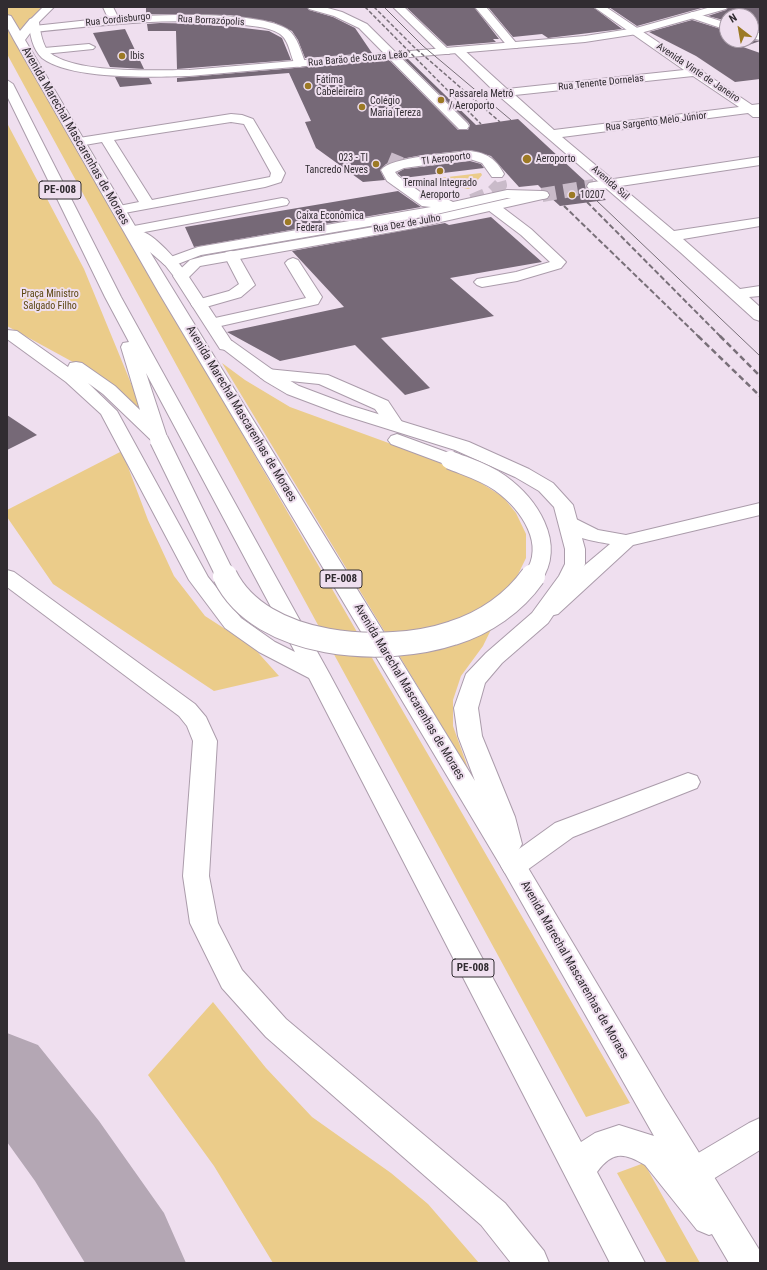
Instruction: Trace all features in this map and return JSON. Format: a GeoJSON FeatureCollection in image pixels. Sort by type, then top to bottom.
{"type":"FeatureCollection","features":[{"type":"Feature","properties":{"kind":"main road"},"geometry":{"type":"LineString","coordinates":[[108,7],[114,20]]}},
{"type":"Feature","properties":{"kind":"main road"},"geometry":{"type":"LineString","coordinates":[[313,7],[338,14],[363,26],[463,126]]}},
{"type":"Feature","properties":{"kind":"main road"},"geometry":{"type":"LineString","coordinates":[[398,7],[445,52]]}},
{"type":"Feature","properties":{"kind":"main road"},"geometry":{"type":"LineString","coordinates":[[480,7],[513,46]]}},
{"type":"Feature","properties":{"kind":"main road","name":"Avenida Vinte de Janeiro"},"geometry":{"type":"LineString","coordinates":[[599,7],[757,111]]}},
{"type":"Feature","properties":{"kind":"main road","name":"Rua Barão de Souza Leão"},"geometry":{"type":"LineString","coordinates":[[44,51],[45,54],[56,61],[75,66],[134,73],[188,73],[513,46],[637,31],[722,7]]}},
{"type":"Feature","properties":{"kind":"main road"},"geometry":{"type":"LineString","coordinates":[[19,40],[34,25],[47,8]]}},
{"type":"Feature","properties":{"kind":"main road","name":"Rua Cordisburgo"},"geometry":{"type":"LineString","coordinates":[[34,25],[114,20],[232,9]]}},
{"type":"Feature","properties":{"kind":"main road"},"geometry":{"type":"LineString","coordinates":[[692,16],[719,24]]}},
{"type":"Feature","properties":{"kind":"main road","name":"Avenida Marechal Mascarenhas de Moraes"},"geometry":{"type":"LineString","coordinates":[[7,18],[79,142],[514,866],[650,1101],[694,1173],[751,1259]]}},
{"type":"Feature","properties":{"kind":"main road","name":"Rua Borrazópolis"},"geometry":{"type":"LineString","coordinates":[[114,20],[151,18],[224,20],[275,27],[283,31],[289,37],[300,64]]}},
{"type":"Feature","properties":{"kind":"main road"},"geometry":{"type":"LineString","coordinates":[[34,25],[44,51],[89,47]]}},
{"type":"Feature","properties":{"kind":"main road","name":"Avenida Sul"},"geometry":{"type":"LineString","coordinates":[[459,51],[503,93],[672,236],[760,316]]}},
{"type":"Feature","properties":{"kind":"main road","name":"Rua Tenente Dornelas"},"geometry":{"type":"LineString","coordinates":[[503,93],[698,72]]}},
{"type":"Feature","properties":{"kind":"main road","name":"PE-008"},"geometry":{"type":"LineString","coordinates":[[7,84],[113,297],[318,673],[628,1263]]}},
{"type":"Feature","properties":{"kind":"main road","name":"Rua Sargento Melo Júnior"},"geometry":{"type":"LineString","coordinates":[[553,134],[757,111]]}},
{"type":"Feature","properties":{"kind":"main road"},"geometry":{"type":"LineString","coordinates":[[79,142],[230,118],[242,119],[249,122],[278,173],[276,179],[265,183],[148,205],[126,220]]}},
{"type":"Feature","properties":{"kind":"main road"},"geometry":{"type":"LineString","coordinates":[[106,138],[148,205]]}},
{"type":"Feature","properties":{"kind":"main road","name":"TI Aeroporto"},"geometry":{"type":"LineString","coordinates":[[472,201],[427,203],[409,183],[392,178],[388,170],[412,159],[442,155],[478,156],[486,159],[493,166],[497,174],[484,169],[474,170]]}},
{"type":"Feature","properties":{"kind":"main road"},"geometry":{"type":"LineString","coordinates":[[594,186],[760,161]]}},
{"type":"Feature","properties":{"kind":"main road","name":"Rua Dez de Julho"},"geometry":{"type":"LineString","coordinates":[[181,276],[195,263],[231,255],[388,228],[493,207],[542,195],[515,193],[472,201]]}},
{"type":"Feature","properties":{"kind":"main road"},"geometry":{"type":"LineString","coordinates":[[170,262],[198,251],[352,226],[428,212],[472,201]]}},
{"type":"Feature","properties":{"kind":"main road"},"geometry":{"type":"LineString","coordinates":[[126,220],[282,202]]}},
{"type":"Feature","properties":{"kind":"main road"},"geometry":{"type":"LineString","coordinates":[[482,282],[551,267],[556,265],[558,262],[526,232],[493,207]]}},
{"type":"Feature","properties":{"kind":"main road"},"geometry":{"type":"LineString","coordinates":[[113,297],[158,439],[230,586],[240,599],[252,610],[280,627],[318,639],[346,644],[396,645],[451,634],[492,616],[512,603],[539,567],[543,554],[542,542],[536,526],[514,496],[499,483],[477,471],[450,460],[287,398],[247,375],[234,360],[226,345],[181,276],[170,262],[126,220]]}},
{"type":"Feature","properties":{"kind":"main road"},"geometry":{"type":"LineString","coordinates":[[672,236],[760,222]]}},
{"type":"Feature","properties":{"kind":"main road"},"geometry":{"type":"LineString","coordinates":[[352,226],[388,228]]}},
{"type":"Feature","properties":{"kind":"main road"},"geometry":{"type":"LineString","coordinates":[[200,304],[235,294],[247,285],[231,255]]}},
{"type":"Feature","properties":{"kind":"main road"},"geometry":{"type":"LineString","coordinates":[[212,323],[312,301],[314,297],[293,263]]}},
{"type":"Feature","properties":{"kind":"main road"},"geometry":{"type":"LineString","coordinates":[[737,294],[760,291]]}},
{"type":"Feature","properties":{"kind":"main road"},"geometry":{"type":"LineString","coordinates":[[9,333],[63,360],[109,390],[158,439]]}},
{"type":"Feature","properties":{"kind":"main road"},"geometry":{"type":"LineString","coordinates":[[9,333],[72,378],[108,411],[199,580],[233,623],[268,647],[318,673]]}},
{"type":"Feature","properties":{"kind":"main road"},"geometry":{"type":"LineString","coordinates":[[226,345],[267,374],[293,390],[346,410],[462,446],[522,473],[550,492],[563,505],[570,523],[575,549],[575,564],[569,577],[540,618]]}},
{"type":"Feature","properties":{"kind":"main road"},"geometry":{"type":"LineString","coordinates":[[570,523],[592,535],[607,539],[626,541],[760,509]]}},
{"type":"Feature","properties":{"kind":"main road"},"geometry":{"type":"LineString","coordinates":[[626,541],[494,658],[474,680],[466,708],[470,736],[502,817],[514,866],[564,830],[688,782]]}},
{"type":"Feature","properties":{"kind":"main road"},"geometry":{"type":"LineString","coordinates":[[7,577],[187,710],[198,723],[205,741],[196,876],[204,923],[232,979],[276,1028],[493,1214],[532,1263]]}},
{"type":"Feature","properties":{"kind":"main road"},"geometry":{"type":"LineString","coordinates":[[694,1173],[760,1133]]}},
{"type":"Feature","properties":{"kind":"main road"},"geometry":{"type":"LineString","coordinates":[[579,1171],[594,1150],[606,1143],[619,1140],[642,1146],[656,1154],[718,1230],[751,1259]]}},
{"type":"Feature","properties":{"kind":"green space"},"geometry":{"type":"Polygon","coordinates":[[[7,7],[42,7],[21,37],[7,14],[7,7]]]}},
{"type":"Feature","properties":{"kind":"green space"},"geometry":{"type":"Polygon","coordinates":[[[7,28],[630,1103],[586,1117],[7,54],[7,28]]]}},
{"type":"Feature","properties":{"kind":"green space","name":"Praça Ministro Salgado Filho"},"geometry":{"type":"Polygon","coordinates":[[[7,123],[84,269],[142,410],[139,412],[82,367],[7,326],[7,123]]]}},
{"type":"Feature","properties":{"kind":"green space"},"geometry":{"type":"Polygon","coordinates":[[[481,173],[482,175],[471,188],[468,189],[431,179],[481,173]]]}},
{"type":"Feature","properties":{"kind":"green space"},"geometry":{"type":"Polygon","coordinates":[[[222,363],[245,380],[290,407],[427,457],[470,476],[503,497],[516,513],[526,534],[526,558],[483,646],[461,676],[453,700],[453,726],[469,771],[222,363]]]}},
{"type":"Feature","properties":{"kind":"green space"},"geometry":{"type":"Polygon","coordinates":[[[122,451],[148,520],[174,576],[205,616],[253,647],[279,676],[214,691],[53,584],[7,517],[7,510],[122,451]]]}},
{"type":"Feature","properties":{"kind":"green space"},"geometry":{"type":"Polygon","coordinates":[[[213,1002],[266,1068],[312,1117],[391,1173],[428,1204],[479,1263],[273,1263],[214,1166],[148,1075],[213,1002]]]}},
{"type":"Feature","properties":{"kind":"green space"},"geometry":{"type":"Polygon","coordinates":[[[644,1163],[700,1263],[667,1263],[617,1173],[644,1163]]]}},
{"type":"Feature","properties":{"kind":"building"},"geometry":{"type":"Polygon","coordinates":[[[146,7],[307,7],[309,10],[333,17],[355,28],[372,53],[305,58],[298,40],[292,31],[273,22],[230,15],[146,14],[146,7]]]}},
{"type":"Feature","properties":{"kind":"building"},"geometry":{"type":"Polygon","coordinates":[[[406,7],[474,7],[499,39],[493,39],[496,42],[447,46],[406,7]]]}},
{"type":"Feature","properties":{"kind":"building"},"geometry":{"type":"Polygon","coordinates":[[[488,7],[593,7],[622,29],[548,38],[542,34],[513,37],[488,7]]]}},
{"type":"Feature","properties":{"kind":"building"},"geometry":{"type":"Polygon","coordinates":[[[609,7],[705,7],[637,26],[609,7]]]}},
{"type":"Feature","properties":{"kind":"building"},"geometry":{"type":"Polygon","coordinates":[[[760,7],[760,31],[759,8],[727,8],[760,7]]]}},
{"type":"Feature","properties":{"kind":"building"},"geometry":{"type":"Polygon","coordinates":[[[719,12],[719,19],[708,16],[719,12]]]}},
{"type":"Feature","properties":{"kind":"building"},"geometry":{"type":"Polygon","coordinates":[[[692,20],[719,28],[719,48],[746,48],[760,53],[760,79],[735,82],[696,56],[649,32],[692,20]]]}},
{"type":"Feature","properties":{"kind":"building"},"geometry":{"type":"Polygon","coordinates":[[[147,24],[210,24],[269,31],[282,38],[291,60],[177,69],[176,31],[148,31],[147,24]]]}},
{"type":"Feature","properties":{"kind":"building","name":"Ibis"},"geometry":{"type":"Polygon","coordinates":[[[125,29],[144,69],[110,67],[93,33],[125,29]]]}},
{"type":"Feature","properties":{"kind":"building"},"geometry":{"type":"Polygon","coordinates":[[[404,59],[408,59],[476,125],[518,119],[587,183],[586,187],[588,190],[597,191],[606,200],[560,206],[550,197],[547,191],[543,190],[538,185],[519,187],[491,156],[470,150],[422,155],[396,160],[386,164],[380,170],[385,180],[363,182],[316,148],[305,122],[311,121],[289,73],[177,82],[177,78],[389,60],[458,130],[468,130],[470,125],[468,122],[404,59]]]}},
{"type":"Feature","properties":{"kind":"building"},"geometry":{"type":"Polygon","coordinates":[[[115,77],[149,78],[152,84],[120,87],[115,77]]]}},
{"type":"Feature","properties":{"kind":"building"},"geometry":{"type":"Polygon","coordinates":[[[470,161],[481,164],[484,168],[403,178],[397,173],[404,169],[470,161]]]}},
{"type":"Feature","properties":{"kind":"building","name":"Caixa Econômica Federal"},"geometry":{"type":"Polygon","coordinates":[[[398,191],[421,207],[194,247],[185,227],[398,191]]]}},
{"type":"Feature","properties":{"kind":"building"},"geometry":{"type":"Polygon","coordinates":[[[491,217],[542,262],[450,278],[494,316],[381,338],[430,388],[405,395],[355,345],[280,361],[227,332],[344,307],[292,251],[445,223],[449,225],[491,217]]]}},
{"type":"Feature","properties":{"kind":"building"},"geometry":{"type":"Polygon","coordinates":[[[7,415],[37,435],[7,450],[7,415]]]}},
{"type":"Feature","properties":{"kind":"taxiway"},"geometry":{"type":"LineString","coordinates":[[7,1072],[67,1151],[130,1247],[138,1263]]}},
{"type":"Feature","properties":{"kind":"tunnel"},"geometry":{"type":"LineString","coordinates":[[389,159],[401,164]]}},
{"type":"Feature","properties":{"kind":"tunnel"},"geometry":{"type":"LineString","coordinates":[[472,201],[493,192],[500,185],[497,174]]}},
{"type":"Feature","properties":{"kind":"tunnel"},"geometry":{"type":"LineString","coordinates":[[542,195],[594,186]]}},
{"type":"Feature","properties":{"kind":"tram line"},"geometry":{"type":"LineString","coordinates":[[384,7],[423,46],[511,120]]}},
{"type":"Feature","properties":{"kind":"tram line"},"geometry":{"type":"LineString","coordinates":[[597,201],[760,356]]}},
{"type":"Feature","properties":{"kind":"railway"},"geometry":{"type":"LineString","coordinates":[[365,7],[481,124]]}},
{"type":"Feature","properties":{"kind":"railway"},"geometry":{"type":"LineString","coordinates":[[374,7],[414,47],[500,122]]}},
{"type":"Feature","properties":{"kind":"railway"},"geometry":{"type":"LineString","coordinates":[[587,202],[721,337]]}},
{"type":"Feature","properties":{"kind":"railway"},"geometry":{"type":"LineString","coordinates":[[564,206],[699,337]]}},
{"type":"Feature","properties":{"kind":"railway"},"geometry":{"type":"LineString","coordinates":[[698,336],[760,396]]}},
{"type":"Feature","properties":{"kind":"railway"},"geometry":{"type":"LineString","coordinates":[[721,337],[760,376]]}},
{"type":"Feature","properties":{"kind":"place","name":"Ibis"},"geometry":{"type":"Point","coordinates":[122,56]}},
{"type":"Feature","properties":{"kind":"place","name":"Fátima Cabeleireira"},"geometry":{"type":"Point","coordinates":[308,86]}},
{"type":"Feature","properties":{"kind":"place","name":"Passarela Metrô / Aeroporto"},"geometry":{"type":"Point","coordinates":[441,100]}},
{"type":"Feature","properties":{"kind":"place","name":"Colégio Maria Tereza"},"geometry":{"type":"Point","coordinates":[362,107]}},
{"type":"Feature","properties":{"kind":"place","name":"Aeroporto"},"geometry":{"type":"Point","coordinates":[527,159]}},
{"type":"Feature","properties":{"kind":"place","name":"023 - TI Tancredo Neves"},"geometry":{"type":"Point","coordinates":[376,164]}},
{"type":"Feature","properties":{"kind":"place","name":"Terminal Integrado Aeroporto"},"geometry":{"type":"Point","coordinates":[440,171]}},
{"type":"Feature","properties":{"kind":"place","name":"10207"},"geometry":{"type":"Point","coordinates":[572,195]}},
{"type":"Feature","properties":{"kind":"place","name":"Caixa Econômica Federal"},"geometry":{"type":"Point","coordinates":[288,222]}}]}
